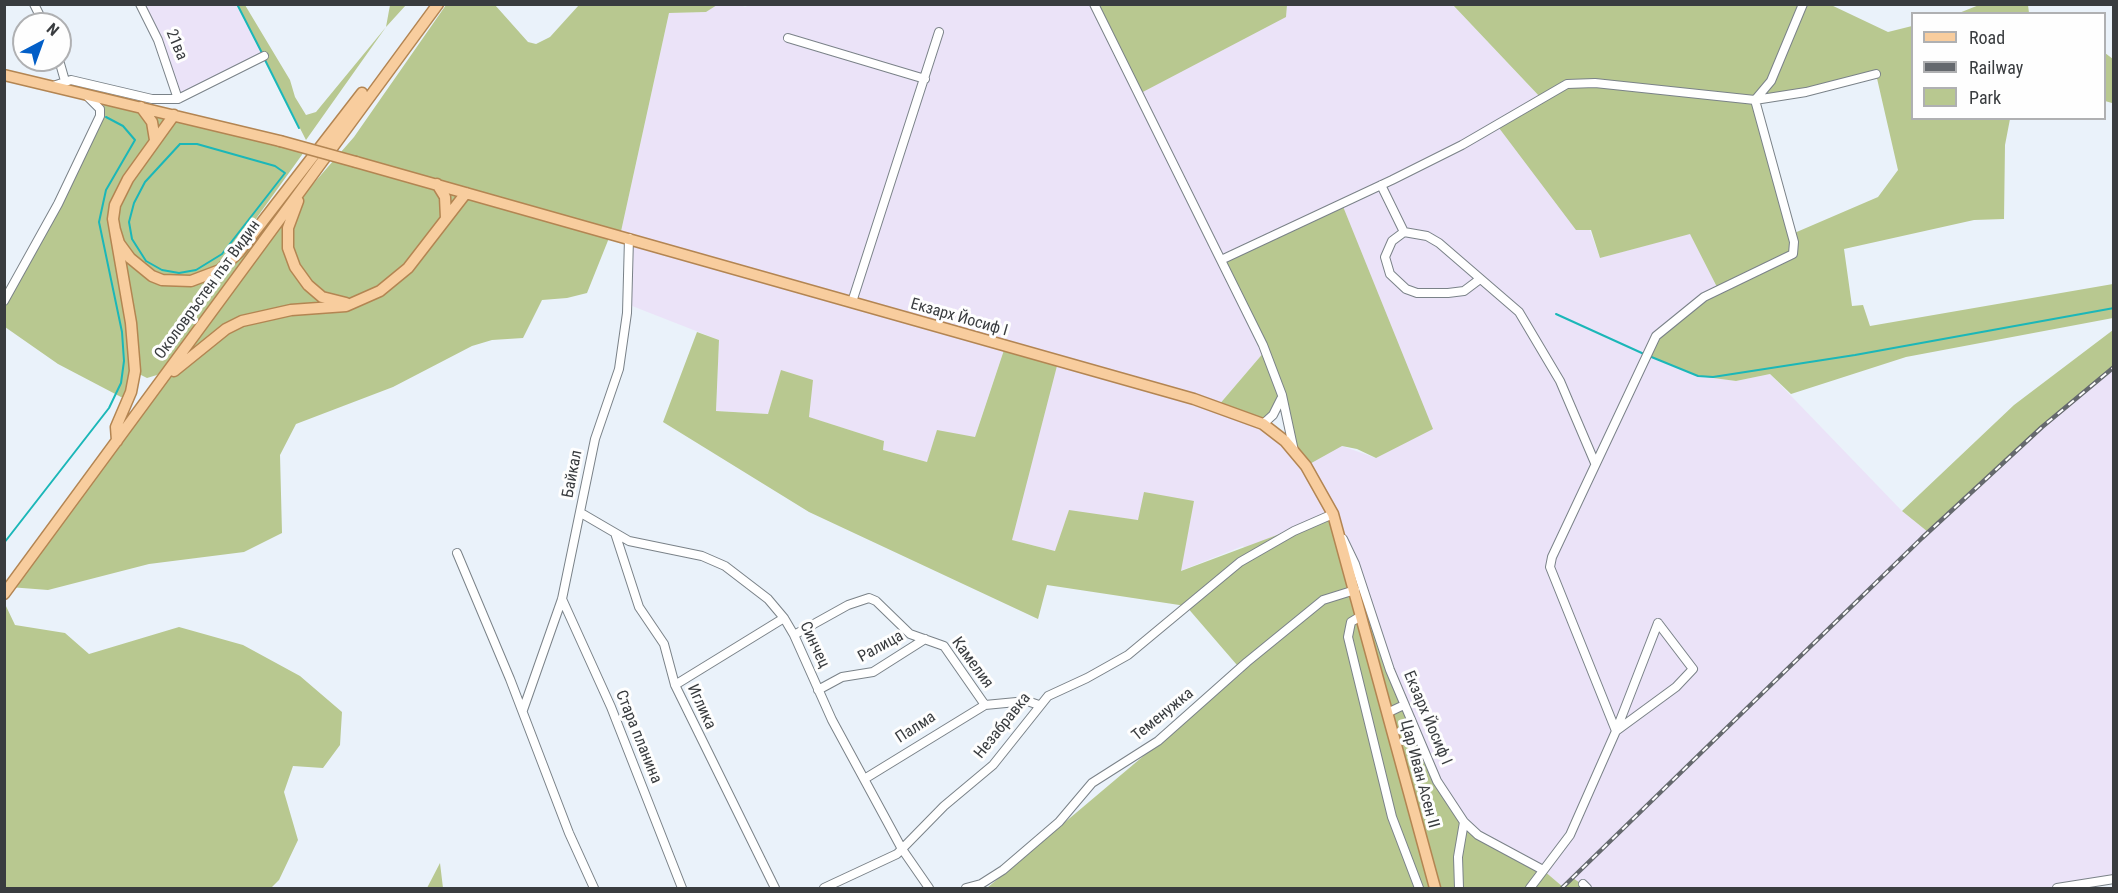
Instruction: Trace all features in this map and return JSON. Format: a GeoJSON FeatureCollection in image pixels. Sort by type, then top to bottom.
{"type":"FeatureCollection","features":[{"type":"Feature","properties":{"kind":"main road","name":"Околовръстен път Видин"},"geometry":{"type":"LineString","coordinates":[[4,594],[438,4]]}},
{"type":"Feature","properties":{"kind":"main road"},"geometry":{"type":"LineString","coordinates":[[115,230],[119,243],[130,258],[152,276],[162,280],[191,281],[220,270],[239,252],[396,49],[422,24]]}},
{"type":"Feature","properties":{"kind":"main road"},"geometry":{"type":"LineString","coordinates":[[363,300],[352,303],[338,302],[322,297],[308,285],[295,267],[288,248],[288,228],[298,201],[377,93],[386,72]]}},
{"type":"Feature","properties":{"kind":"main road","name":"Екзарх Йосиф I"},"geometry":{"type":"LineString","coordinates":[[4,75],[141,106],[437,184],[1194,399],[1263,424],[1294,452],[1316,480],[1341,534],[1356,594]]}},
{"type":"Feature","properties":{"kind":"main road"},"geometry":{"type":"LineString","coordinates":[[141,106],[152,122],[155,140]]}},
{"type":"Feature","properties":{"kind":"main road"},"geometry":{"type":"LineString","coordinates":[[117,441],[116,427],[131,392],[135,371],[132,334],[113,219],[120,192],[174,115]]}},
{"type":"Feature","properties":{"kind":"main road"},"geometry":{"type":"LineString","coordinates":[[437,184],[445,198],[446,218]]}},
{"type":"Feature","properties":{"kind":"main road"},"geometry":{"type":"LineString","coordinates":[[135,417],[180,365],[226,329],[259,315],[346,306],[363,300],[401,275],[466,193]]}},
{"type":"Feature","properties":{"kind":"main road","name":"Цар Иван Асен II"},"geometry":{"type":"LineString","coordinates":[[1356,594],[1435,888]]}},
{"type":"Feature","properties":{"kind":"street","name":"21ва"},"geometry":{"type":"LineString","coordinates":[[140,4],[158,40],[178,99]]}},
{"type":"Feature","properties":{"kind":"street"},"geometry":{"type":"LineString","coordinates":[[1094,4],[1263,345],[1282,395],[1294,452]]}},
{"type":"Feature","properties":{"kind":"street"},"geometry":{"type":"LineString","coordinates":[[1755,100],[1771,81],[1803,4]]}},
{"type":"Feature","properties":{"kind":"street"},"geometry":{"type":"LineString","coordinates":[[852,302],[939,32]]}},
{"type":"Feature","properties":{"kind":"street"},"geometry":{"type":"LineString","coordinates":[[788,38],[924,79]]}},
{"type":"Feature","properties":{"kind":"street"},"geometry":{"type":"LineString","coordinates":[[53,86],[65,81],[78,81],[152,99],[178,99],[264,56]]}},
{"type":"Feature","properties":{"kind":"street"},"geometry":{"type":"LineString","coordinates":[[62,72],[65,81]]}},
{"type":"Feature","properties":{"kind":"street"},"geometry":{"type":"LineString","coordinates":[[1221,260],[1462,145],[1567,84],[1595,83],[1755,100],[1806,93],[1876,74]]}},
{"type":"Feature","properties":{"kind":"street"},"geometry":{"type":"LineString","coordinates":[[4,301],[58,204],[100,116],[94,102],[81,92]]}},
{"type":"Feature","properties":{"kind":"street"},"geometry":{"type":"LineString","coordinates":[[1616,730],[1550,567],[1595,463],[1650,347],[1664,328],[1704,297],[1793,254],[1794,242],[1755,100]]}},
{"type":"Feature","properties":{"kind":"street"},"geometry":{"type":"LineString","coordinates":[[1381,185],[1404,232]]}},
{"type":"Feature","properties":{"kind":"street"},"geometry":{"type":"LineString","coordinates":[[1480,279],[1464,291],[1417,293],[1406,289],[1390,274],[1385,257],[1392,241],[1404,232],[1415,232],[1433,239],[1480,279],[1518,312],[1560,381],[1595,463]]}},
{"type":"Feature","properties":{"kind":"street","name":"Байкал"},"geometry":{"type":"LineString","coordinates":[[523,710],[562,599],[595,439],[619,369],[627,314],[629,238]]}},
{"type":"Feature","properties":{"kind":"street"},"geometry":{"type":"LineString","coordinates":[[1263,424],[1279,406],[1282,395]]}},
{"type":"Feature","properties":{"kind":"street","name":"Синчец"},"geometry":{"type":"LineString","coordinates":[[581,513],[629,541],[702,556],[725,566],[749,582],[784,618],[818,690],[902,849],[929,888]]}},
{"type":"Feature","properties":{"kind":"street","name":"Незабравка"},"geometry":{"type":"LineString","coordinates":[[824,888],[876,866],[902,849],[944,806],[993,765],[1039,705],[1057,689],[1087,678],[1128,655],[1210,584],[1240,562],[1294,531],[1333,513]]}},
{"type":"Feature","properties":{"kind":"street","name":"Иглика"},"geometry":{"type":"LineString","coordinates":[[615,533],[632,592],[639,607],[664,644],[675,685],[775,888]]}},
{"type":"Feature","properties":{"kind":"street","name":"Екзарх Йосиф I"},"geometry":{"type":"LineString","coordinates":[[1341,534],[1355,564],[1404,705],[1437,781],[1464,822],[1478,835],[1543,870]]}},
{"type":"Feature","properties":{"kind":"street"},"geometry":{"type":"LineString","coordinates":[[457,553],[523,710],[568,833],[594,888]]}},
{"type":"Feature","properties":{"kind":"street","name":"Теменужка"},"geometry":{"type":"LineString","coordinates":[[966,888],[981,884],[1003,870],[1059,822],[1092,783],[1158,741],[1247,662],[1323,600],[1356,594]]}},
{"type":"Feature","properties":{"kind":"street","name":"Камелия"},"geometry":{"type":"LineString","coordinates":[[794,635],[848,605],[868,598],[876,602],[910,634],[944,646],[985,705],[1027,702],[1039,705]]}},
{"type":"Feature","properties":{"kind":"street","name":"Стара планина"},"geometry":{"type":"LineString","coordinates":[[562,599],[611,707],[682,888]]}},
{"type":"Feature","properties":{"kind":"street"},"geometry":{"type":"LineString","coordinates":[[1361,616],[1351,622],[1348,637],[1392,817],[1419,888]]}},
{"type":"Feature","properties":{"kind":"street"},"geometry":{"type":"LineString","coordinates":[[675,685],[784,618]]}},
{"type":"Feature","properties":{"kind":"street"},"geometry":{"type":"LineString","coordinates":[[1530,888],[1570,835],[1616,730],[1658,623],[1693,669],[1676,687],[1616,730]]}},
{"type":"Feature","properties":{"kind":"street","name":"Ралица"},"geometry":{"type":"LineString","coordinates":[[818,690],[842,678],[873,672],[925,639]]}},
{"type":"Feature","properties":{"kind":"street","name":"Палма"},"geometry":{"type":"LineString","coordinates":[[866,778],[985,705]]}},
{"type":"Feature","properties":{"kind":"street"},"geometry":{"type":"LineString","coordinates":[[1387,713],[1404,705]]}},
{"type":"Feature","properties":{"kind":"street"},"geometry":{"type":"LineString","coordinates":[[1459,888],[1458,857],[1464,822]]}},
{"type":"Feature","properties":{"kind":"street"},"geometry":{"type":"LineString","coordinates":[[2057,888],[2114,879]]}},
{"type":"Feature","properties":{"kind":"shaded area"},"geometry":{"type":"Polygon","coordinates":[[[147,4],[237,5],[264,56],[178,99],[142,8],[147,4]]]}},
{"type":"Feature","properties":{"kind":"shaded area"},"geometry":{"type":"Polygon","coordinates":[[[717,4],[745,7],[752,4],[1094,5],[1286,17],[1287,5],[1453,5],[1541,98],[1600,258],[1690,233],[1718,289],[1647,355],[1698,376],[1736,381],[1770,374],[1902,511],[1928,532],[2042,427],[2113,367],[2113,879],[2057,888],[1563,887],[1543,870],[1478,835],[1243,546],[1180,571],[1194,501],[1138,520],[1069,511],[1056,551],[1011,540],[1005,347],[975,437],[927,462],[883,450],[884,441],[808,417],[782,370],[768,414],[716,411],[719,340],[627,304],[629,238],[620,236],[669,13],[706,12],[717,4]],[[1265,351],[1218,406],[1285,441],[1342,446],[1376,458],[1265,351]]]}},
{"type":"Feature","properties":{"kind":"green space"},"geometry":{"type":"Polygon","coordinates":[[[1829,4],[1888,32],[1911,26],[1911,120],[2010,120],[2005,145],[2004,219],[1974,220],[1844,249],[1852,306],[1863,305],[1870,326],[2113,284],[2113,318],[1906,357],[1791,394],[1770,374],[1736,381],[1698,376],[1647,355],[1656,336],[1718,289],[1690,234],[1600,258],[1591,230],[1576,230],[1496,124],[1541,98],[1453,5],[1829,4]],[[1876,74],[1756,100],[1792,234],[1878,197],[1898,170],[1876,74]]]}},
{"type":"Feature","properties":{"kind":"green space"},"geometry":{"type":"Polygon","coordinates":[[[237,5],[245,5],[290,80],[295,97],[306,115],[316,112],[386,27],[306,140],[237,5]]]}},
{"type":"Feature","properties":{"kind":"green space"},"geometry":{"type":"Polygon","coordinates":[[[390,5],[406,5],[386,27],[390,5]]]}},
{"type":"Feature","properties":{"kind":"green space"},"geometry":{"type":"Polygon","coordinates":[[[446,5],[495,5],[528,42],[536,44],[550,37],[579,5],[717,5],[706,12],[669,13],[620,236],[611,233],[587,293],[567,298],[542,300],[523,338],[492,340],[472,346],[393,387],[296,424],[280,455],[282,533],[244,552],[149,564],[48,590],[9,587],[173,363],[157,375],[147,378],[135,372],[129,398],[121,397],[58,364],[5,327],[5,301],[100,116],[106,98],[304,152],[245,234],[260,245],[354,137],[446,5]]]}},
{"type":"Feature","properties":{"kind":"green space"},"geometry":{"type":"Polygon","coordinates":[[[1094,5],[1287,5],[1286,17],[1139,94],[1094,5]]]}},
{"type":"Feature","properties":{"kind":"green space"},"geometry":{"type":"Polygon","coordinates":[[[1979,5],[2028,5],[2029,12],[1962,12],[1979,5]]]}},
{"type":"Feature","properties":{"kind":"green space"},"geometry":{"type":"Polygon","coordinates":[[[2106,54],[2113,59],[2112,103],[2106,101],[2106,54]]]}},
{"type":"Feature","properties":{"kind":"green space"},"geometry":{"type":"Polygon","coordinates":[[[1342,204],[1433,429],[1376,458],[1357,449],[1342,446],[1306,466],[1294,451],[1283,397],[1263,424],[1218,406],[1265,351],[1221,260],[1342,204]]]}},
{"type":"Feature","properties":{"kind":"green space"},"geometry":{"type":"Polygon","coordinates":[[[2113,330],[2113,367],[2042,427],[1928,532],[1902,511],[2014,405],[2113,330]]]}},
{"type":"Feature","properties":{"kind":"green space"},"geometry":{"type":"Polygon","coordinates":[[[697,332],[719,340],[716,411],[768,414],[781,370],[813,380],[809,417],[884,441],[883,450],[927,462],[937,430],[975,437],[1005,347],[1058,362],[1012,540],[1055,551],[1069,510],[1138,520],[1144,492],[1194,501],[1181,571],[1333,514],[1432,767],[1464,822],[1543,870],[1563,887],[1573,878],[1587,888],[987,888],[1243,672],[1186,606],[1047,585],[1038,619],[809,512],[663,422],[697,332]]]}},
{"type":"Feature","properties":{"kind":"green space"},"geometry":{"type":"Polygon","coordinates":[[[5,604],[15,625],[65,633],[89,654],[179,627],[243,645],[300,676],[342,712],[340,745],[323,768],[293,766],[284,792],[298,840],[279,880],[271,888],[5,888],[5,604]]]}},
{"type":"Feature","properties":{"kind":"green space"},"geometry":{"type":"Polygon","coordinates":[[[440,863],[443,888],[427,888],[440,863]]]}},
{"type":"Feature","properties":{"kind":"waterway"},"geometry":{"type":"LineString","coordinates":[[237,4],[262,53]]}},
{"type":"Feature","properties":{"kind":"waterway"},"geometry":{"type":"LineString","coordinates":[[264,58],[299,128]]}},
{"type":"Feature","properties":{"kind":"waterway"},"geometry":{"type":"LineString","coordinates":[[4,543],[109,408],[121,383],[124,361],[122,332],[99,222],[106,190],[135,140],[123,126],[106,117]]}},
{"type":"Feature","properties":{"kind":"waterway"},"geometry":{"type":"LineString","coordinates":[[180,144],[197,144],[275,166],[285,173],[222,254],[196,270],[179,273],[162,270],[146,261],[132,239],[129,222],[134,203],[145,182],[180,144]]}},
{"type":"Feature","properties":{"kind":"waterway"},"geometry":{"type":"LineString","coordinates":[[1649,356],[1698,376],[1713,377],[1855,355],[2114,308]]}},
{"type":"Feature","properties":{"kind":"waterway"},"geometry":{"type":"LineString","coordinates":[[1556,314],[1644,354]]}},
{"type":"Feature","properties":{"kind":"railway"},"geometry":{"type":"LineString","coordinates":[[1562,888],[1922,538],[2042,427],[2114,367]]}}]}
